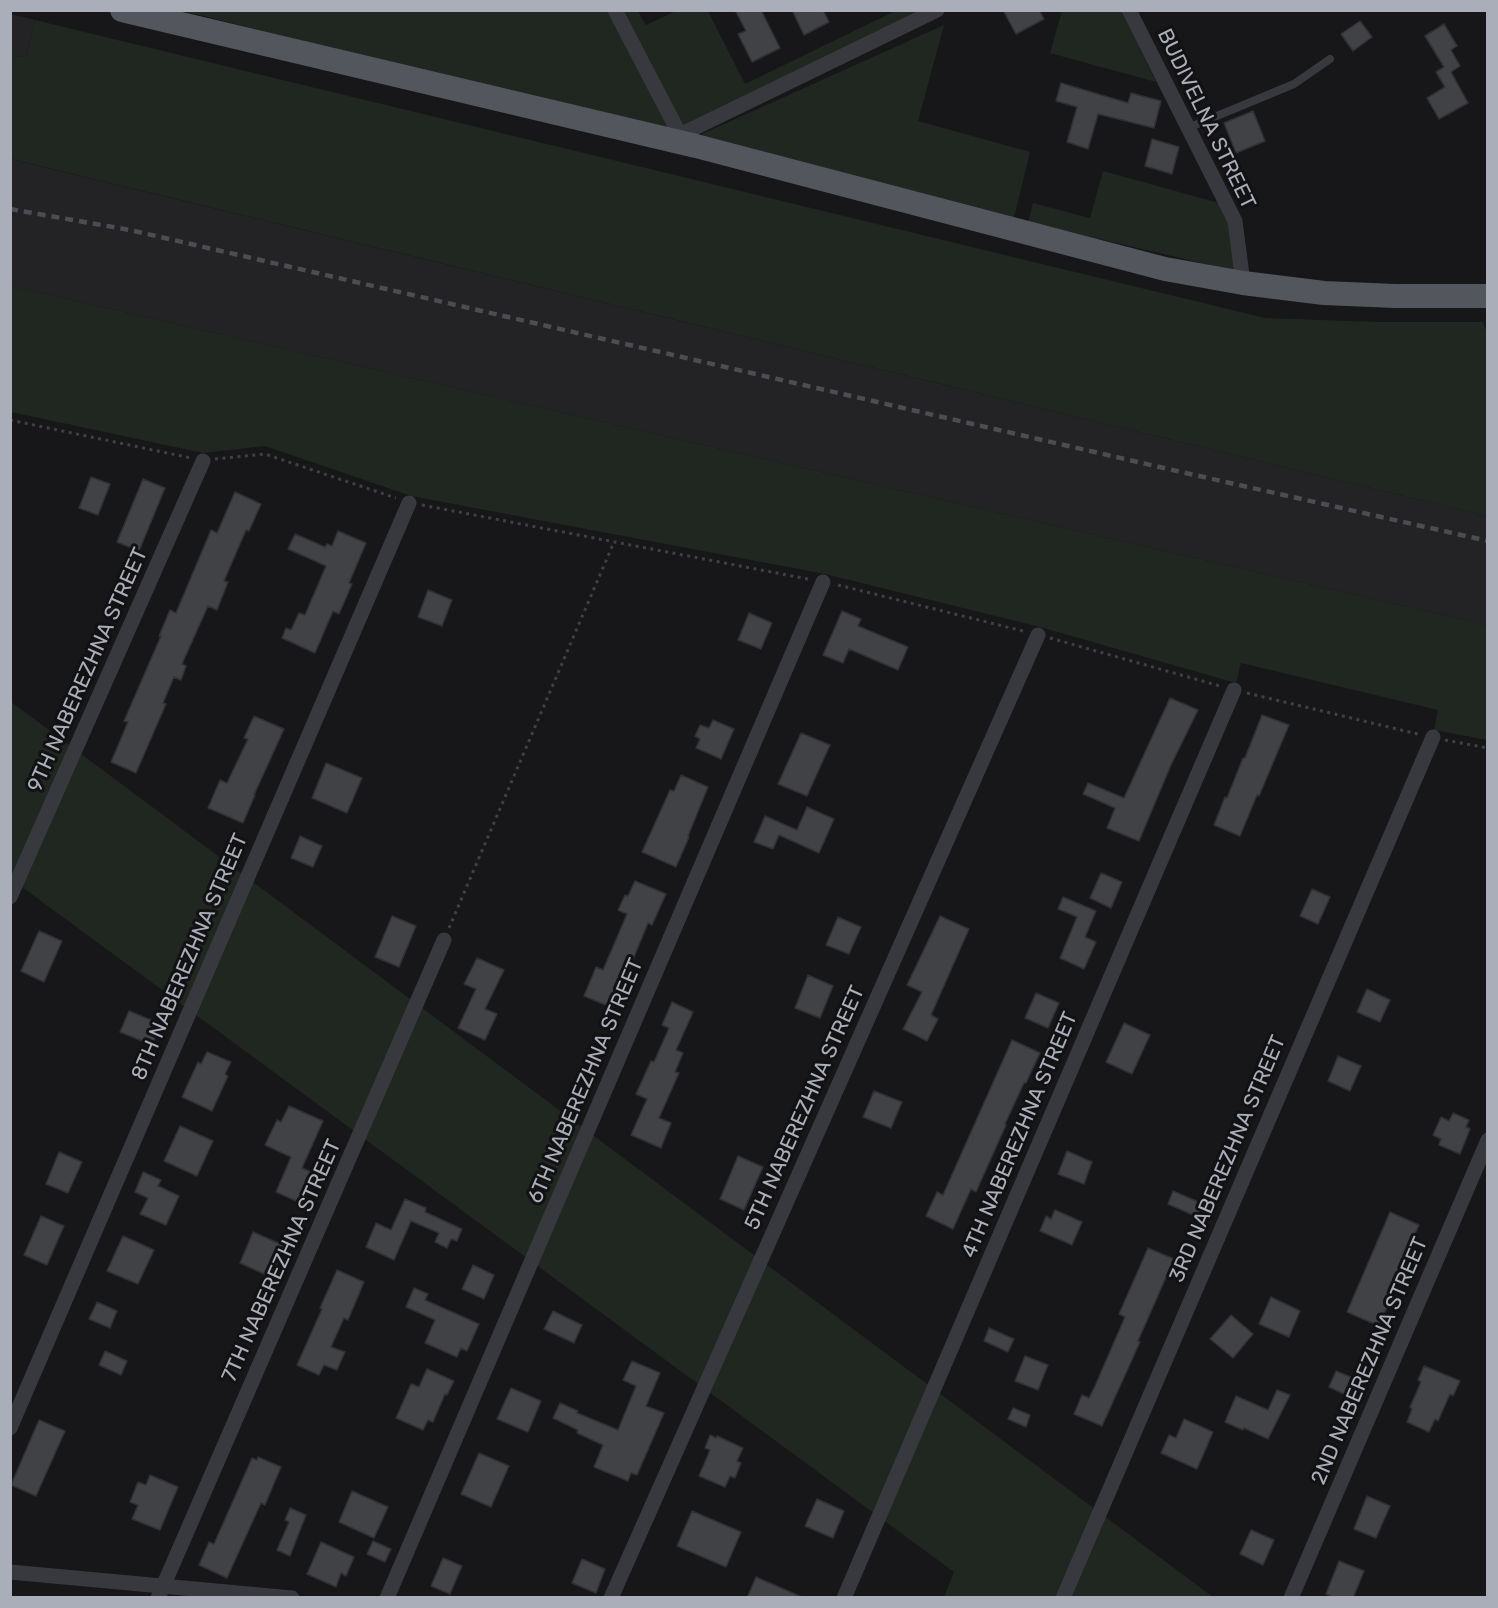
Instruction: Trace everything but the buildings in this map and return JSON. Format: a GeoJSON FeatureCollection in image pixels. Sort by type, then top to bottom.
{"type":"FeatureCollection","features":[{"type":"Feature","properties":{"kind":"main road"},"geometry":{"type":"LineString","coordinates":[[122,10],[688,140],[1165,269],[1243,283],[1324,293],[1488,296]]}},
{"type":"Feature","properties":{"kind":"street"},"geometry":{"type":"LineString","coordinates":[[615,10],[688,140],[937,10]]}},
{"type":"Feature","properties":{"kind":"street","name":"BUDIVELNA STREET"},"geometry":{"type":"LineString","coordinates":[[1129,10],[1235,221],[1243,283]]}},
{"type":"Feature","properties":{"kind":"street","name":"9TH NABEREZHNA STREET"},"geometry":{"type":"LineString","coordinates":[[10,897],[203,460]]}},
{"type":"Feature","properties":{"kind":"street","name":"8TH NABEREZHNA STREET"},"geometry":{"type":"LineString","coordinates":[[10,1428],[409,503]]}},
{"type":"Feature","properties":{"kind":"street","name":"6TH NABEREZHNA STREET"},"geometry":{"type":"LineString","coordinates":[[387,1598],[823,582]]}},
{"type":"Feature","properties":{"kind":"street","name":"5TH NABEREZHNA STREET"},"geometry":{"type":"LineString","coordinates":[[611,1598],[1038,635]]}},
{"type":"Feature","properties":{"kind":"street","name":"4TH NABEREZHNA STREET"},"geometry":{"type":"LineString","coordinates":[[843,1598],[1234,690]]}},
{"type":"Feature","properties":{"kind":"street","name":"3RD NABEREZHNA STREET"},"geometry":{"type":"LineString","coordinates":[[1063,1598],[1433,737]]}},
{"type":"Feature","properties":{"kind":"street","name":"7TH NABEREZHNA STREET"},"geometry":{"type":"LineString","coordinates":[[161,1592],[444,940]]}},
{"type":"Feature","properties":{"kind":"street","name":"2ND NABEREZHNA STREET"},"geometry":{"type":"LineString","coordinates":[[1291,1598],[1488,1140]]}},
{"type":"Feature","properties":{"kind":"street"},"geometry":{"type":"LineString","coordinates":[[10,1572],[161,1592],[292,1598]]}},
{"type":"Feature","properties":{"kind":"lane"},"geometry":{"type":"LineString","coordinates":[[1188,128],[1294,84],[1330,59]]}},
{"type":"Feature","properties":{"kind":"path"},"geometry":{"type":"LineString","coordinates":[[10,420],[203,460],[265,454],[409,503],[823,582],[1038,635],[1234,690],[1488,748]]}},
{"type":"Feature","properties":{"kind":"path"},"geometry":{"type":"LineString","coordinates":[[444,940],[614,542]]}},
{"type":"Feature","properties":{"kind":"shaded area"},"geometry":{"type":"Polygon","coordinates":[[[182,11],[610,11],[675,135],[212,18],[182,11]]]}},
{"type":"Feature","properties":{"kind":"shaded area"},"geometry":{"type":"Polygon","coordinates":[[[620,11],[638,11],[646,25],[676,11],[708,11],[745,84],[895,11],[921,11],[681,127],[620,11]]]}},
{"type":"Feature","properties":{"kind":"shaded area"},"geometry":{"type":"Polygon","coordinates":[[[1062,11],[1121,11],[1156,82],[1050,53],[1062,11]]]}},
{"type":"Feature","properties":{"kind":"shaded area"},"geometry":{"type":"Polygon","coordinates":[[[11,14],[35,20],[26,57],[11,56],[11,14]]]}},
{"type":"Feature","properties":{"kind":"shaded area"},"geometry":{"type":"Polygon","coordinates":[[[35,20],[1265,318],[1378,322],[1483,322],[1488,336],[1487,516],[11,159],[11,56],[26,57],[35,20]]]}},
{"type":"Feature","properties":{"kind":"shaded area"},"geometry":{"type":"Polygon","coordinates":[[[944,25],[918,121],[1030,152],[1014,218],[701,144],[702,134],[944,25]]]}},
{"type":"Feature","properties":{"kind":"shaded area"},"geometry":{"type":"Polygon","coordinates":[[[10,159],[1487,516],[1487,625],[11,286],[10,159]]]}},
{"type":"Feature","properties":{"kind":"shaded area"},"geometry":{"type":"Polygon","coordinates":[[[1103,171],[1219,203],[1228,223],[1235,271],[1028,222],[1033,203],[1090,218],[1103,171]]]}},
{"type":"Feature","properties":{"kind":"shaded area"},"geometry":{"type":"Polygon","coordinates":[[[11,286],[1487,625],[1487,740],[1434,730],[1438,710],[1241,663],[1236,683],[1040,627],[825,574],[411,496],[265,446],[203,453],[11,412],[11,286]]]}},
{"type":"Feature","properties":{"kind":"shaded area"},"geometry":{"type":"Polygon","coordinates":[[[10,701],[1213,1597],[944,1597],[954,1572],[11,879],[10,701]]]}},
{"type":"Feature","properties":{"kind":"railway"},"geometry":{"type":"LineString","coordinates":[[10,209],[130,230],[1488,541]]}}]}
